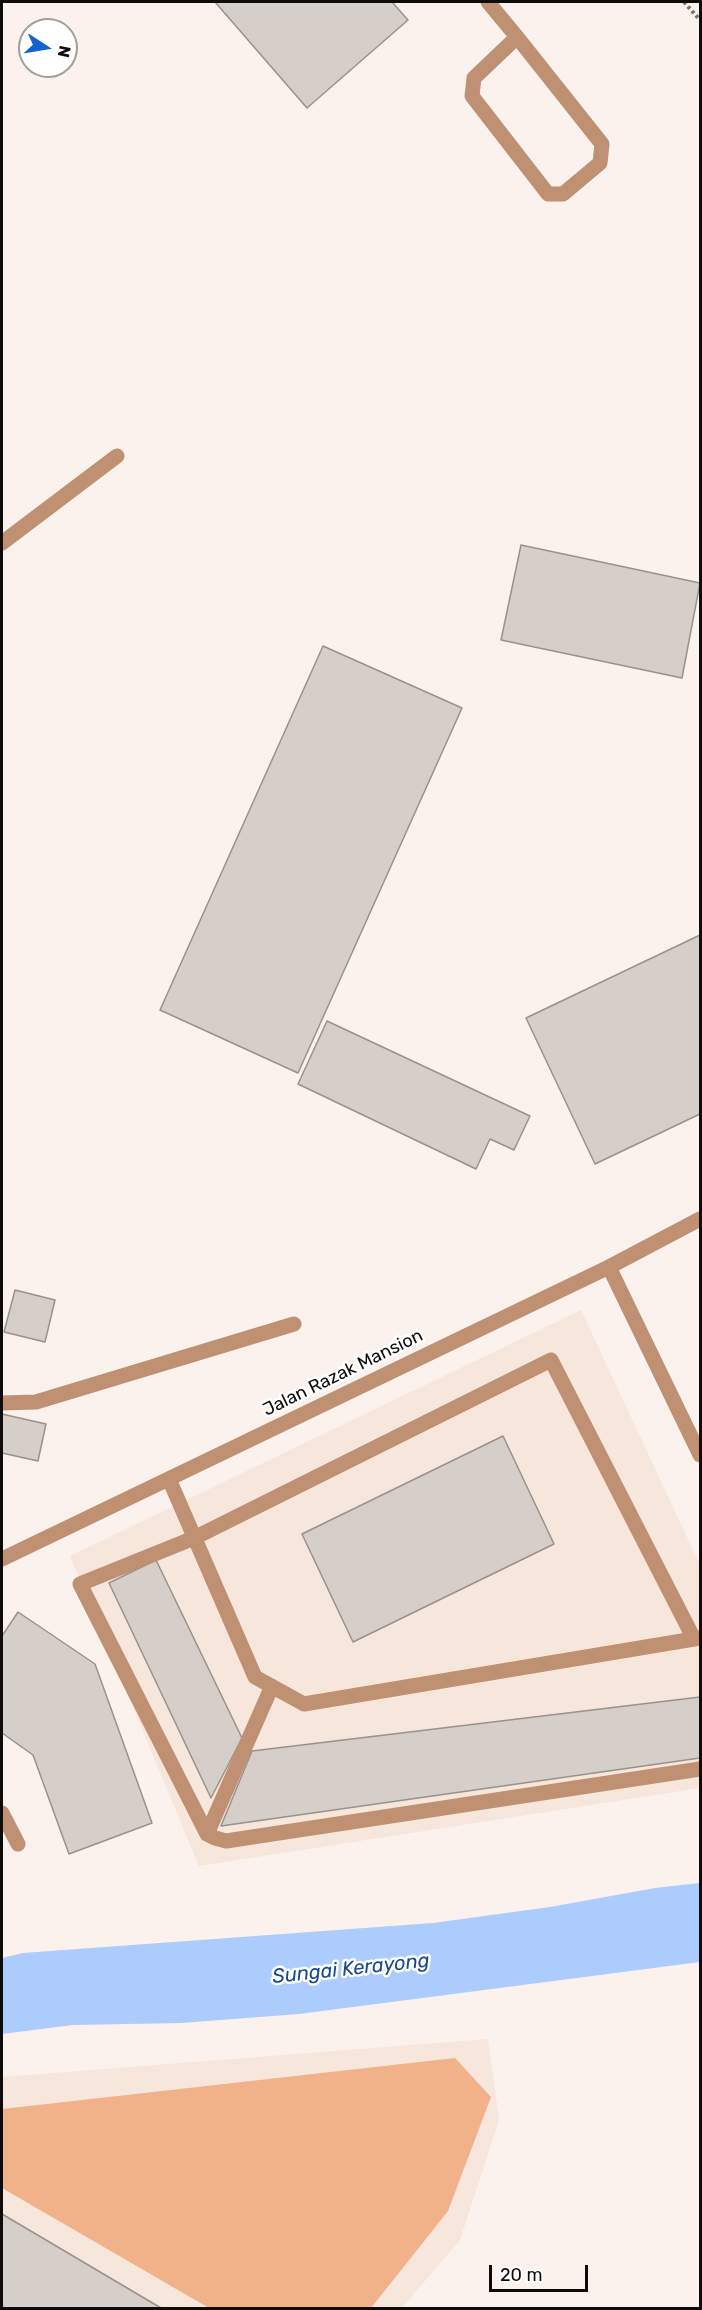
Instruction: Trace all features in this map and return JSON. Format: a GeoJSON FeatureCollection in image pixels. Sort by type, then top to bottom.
{"type":"FeatureCollection","features":[{"type":"Feature","properties":{"kind":"street"},"geometry":{"type":"LineString","coordinates":[[488,2],[517,37],[602,144],[600,163],[563,194],[548,194],[472,96],[474,78],[517,37]]}},
{"type":"Feature","properties":{"kind":"street"},"geometry":{"type":"LineString","coordinates":[[2,543],[117,456]]}},
{"type":"Feature","properties":{"kind":"street","name":"Jalan Razak Mansion"},"geometry":{"type":"LineString","coordinates":[[2,1559],[609,1267],[700,1219]]}},
{"type":"Feature","properties":{"kind":"street"},"geometry":{"type":"LineString","coordinates":[[609,1267],[700,1455]]}},
{"type":"Feature","properties":{"kind":"street"},"geometry":{"type":"LineString","coordinates":[[2,1403],[36,1402],[294,1324]]}},
{"type":"Feature","properties":{"kind":"street"},"geometry":{"type":"LineString","coordinates":[[169,1479],[194,1538],[255,1677],[304,1704],[697,1638],[551,1360],[194,1538],[80,1584],[207,1834],[226,1841],[700,1769]]}},
{"type":"Feature","properties":{"kind":"street"},"geometry":{"type":"LineString","coordinates":[[207,1834],[272,1686]]}},
{"type":"Feature","properties":{"kind":"street"},"geometry":{"type":"LineString","coordinates":[[2,1813],[18,1844]]}},
{"type":"Feature","properties":{"kind":"path"},"geometry":{"type":"LineString","coordinates":[[684,2],[700,20]]}},
{"type":"Feature","properties":{"kind":"shaded area"},"geometry":{"type":"Polygon","coordinates":[[[581,1310],[700,1565],[700,1788],[199,1866],[70,1556],[581,1310]]]}},
{"type":"Feature","properties":{"kind":"shaded area"},"geometry":{"type":"Polygon","coordinates":[[[488,2039],[499,2120],[460,2240],[402,2308],[2,2308],[2,2077],[488,2039]]]}},
{"type":"Feature","properties":{"kind":"shaded area"},"geometry":{"type":"Polygon","coordinates":[[[455,2058],[491,2097],[448,2211],[371,2308],[209,2308],[2,2188],[2,2109],[455,2058]]]}},
{"type":"Feature","properties":{"kind":"water","name":"Sungai Kerayong"},"geometry":{"type":"Polygon","coordinates":[[[700,1883],[700,1962],[299,2014],[181,2023],[73,2025],[2,2034],[2,1958],[23,1953],[433,1923],[700,1883]]]}},
{"type":"Feature","properties":{"kind":"building"},"geometry":{"type":"Polygon","coordinates":[[[215,2],[392,2],[408,20],[307,108],[215,2]]]}},
{"type":"Feature","properties":{"kind":"building"},"geometry":{"type":"Polygon","coordinates":[[[521,545],[700,583],[682,678],[501,640],[521,545]]]}},
{"type":"Feature","properties":{"kind":"building"},"geometry":{"type":"Polygon","coordinates":[[[323,646],[462,708],[298,1073],[160,1010],[323,646]]]}},
{"type":"Feature","properties":{"kind":"building"},"geometry":{"type":"Polygon","coordinates":[[[700,935],[700,1114],[595,1164],[526,1018],[700,935]]]}},
{"type":"Feature","properties":{"kind":"building"},"geometry":{"type":"Polygon","coordinates":[[[327,1021],[530,1116],[514,1150],[490,1139],[476,1169],[298,1084],[327,1021]]]}},
{"type":"Feature","properties":{"kind":"building"},"geometry":{"type":"Polygon","coordinates":[[[15,1290],[55,1300],[45,1342],[4,1332],[15,1290]]]}},
{"type":"Feature","properties":{"kind":"building"},"geometry":{"type":"Polygon","coordinates":[[[2,1414],[46,1424],[38,1461],[2,1453],[2,1414]]]}},
{"type":"Feature","properties":{"kind":"building"},"geometry":{"type":"Polygon","coordinates":[[[503,1436],[554,1544],[353,1642],[302,1534],[503,1436]]]}},
{"type":"Feature","properties":{"kind":"building"},"geometry":{"type":"Polygon","coordinates":[[[156,1560],[242,1738],[211,1798],[109,1583],[156,1560]]]}},
{"type":"Feature","properties":{"kind":"building"},"geometry":{"type":"Polygon","coordinates":[[[18,1612],[95,1664],[152,1823],[69,1854],[33,1755],[2,1733],[2,1636],[18,1612]]]}},
{"type":"Feature","properties":{"kind":"building"},"geometry":{"type":"Polygon","coordinates":[[[700,1697],[700,1758],[221,1826],[252,1751],[700,1697]]]}},
{"type":"Feature","properties":{"kind":"building"},"geometry":{"type":"Polygon","coordinates":[[[2,2214],[161,2308],[2,2307],[2,2214]]]}}]}
